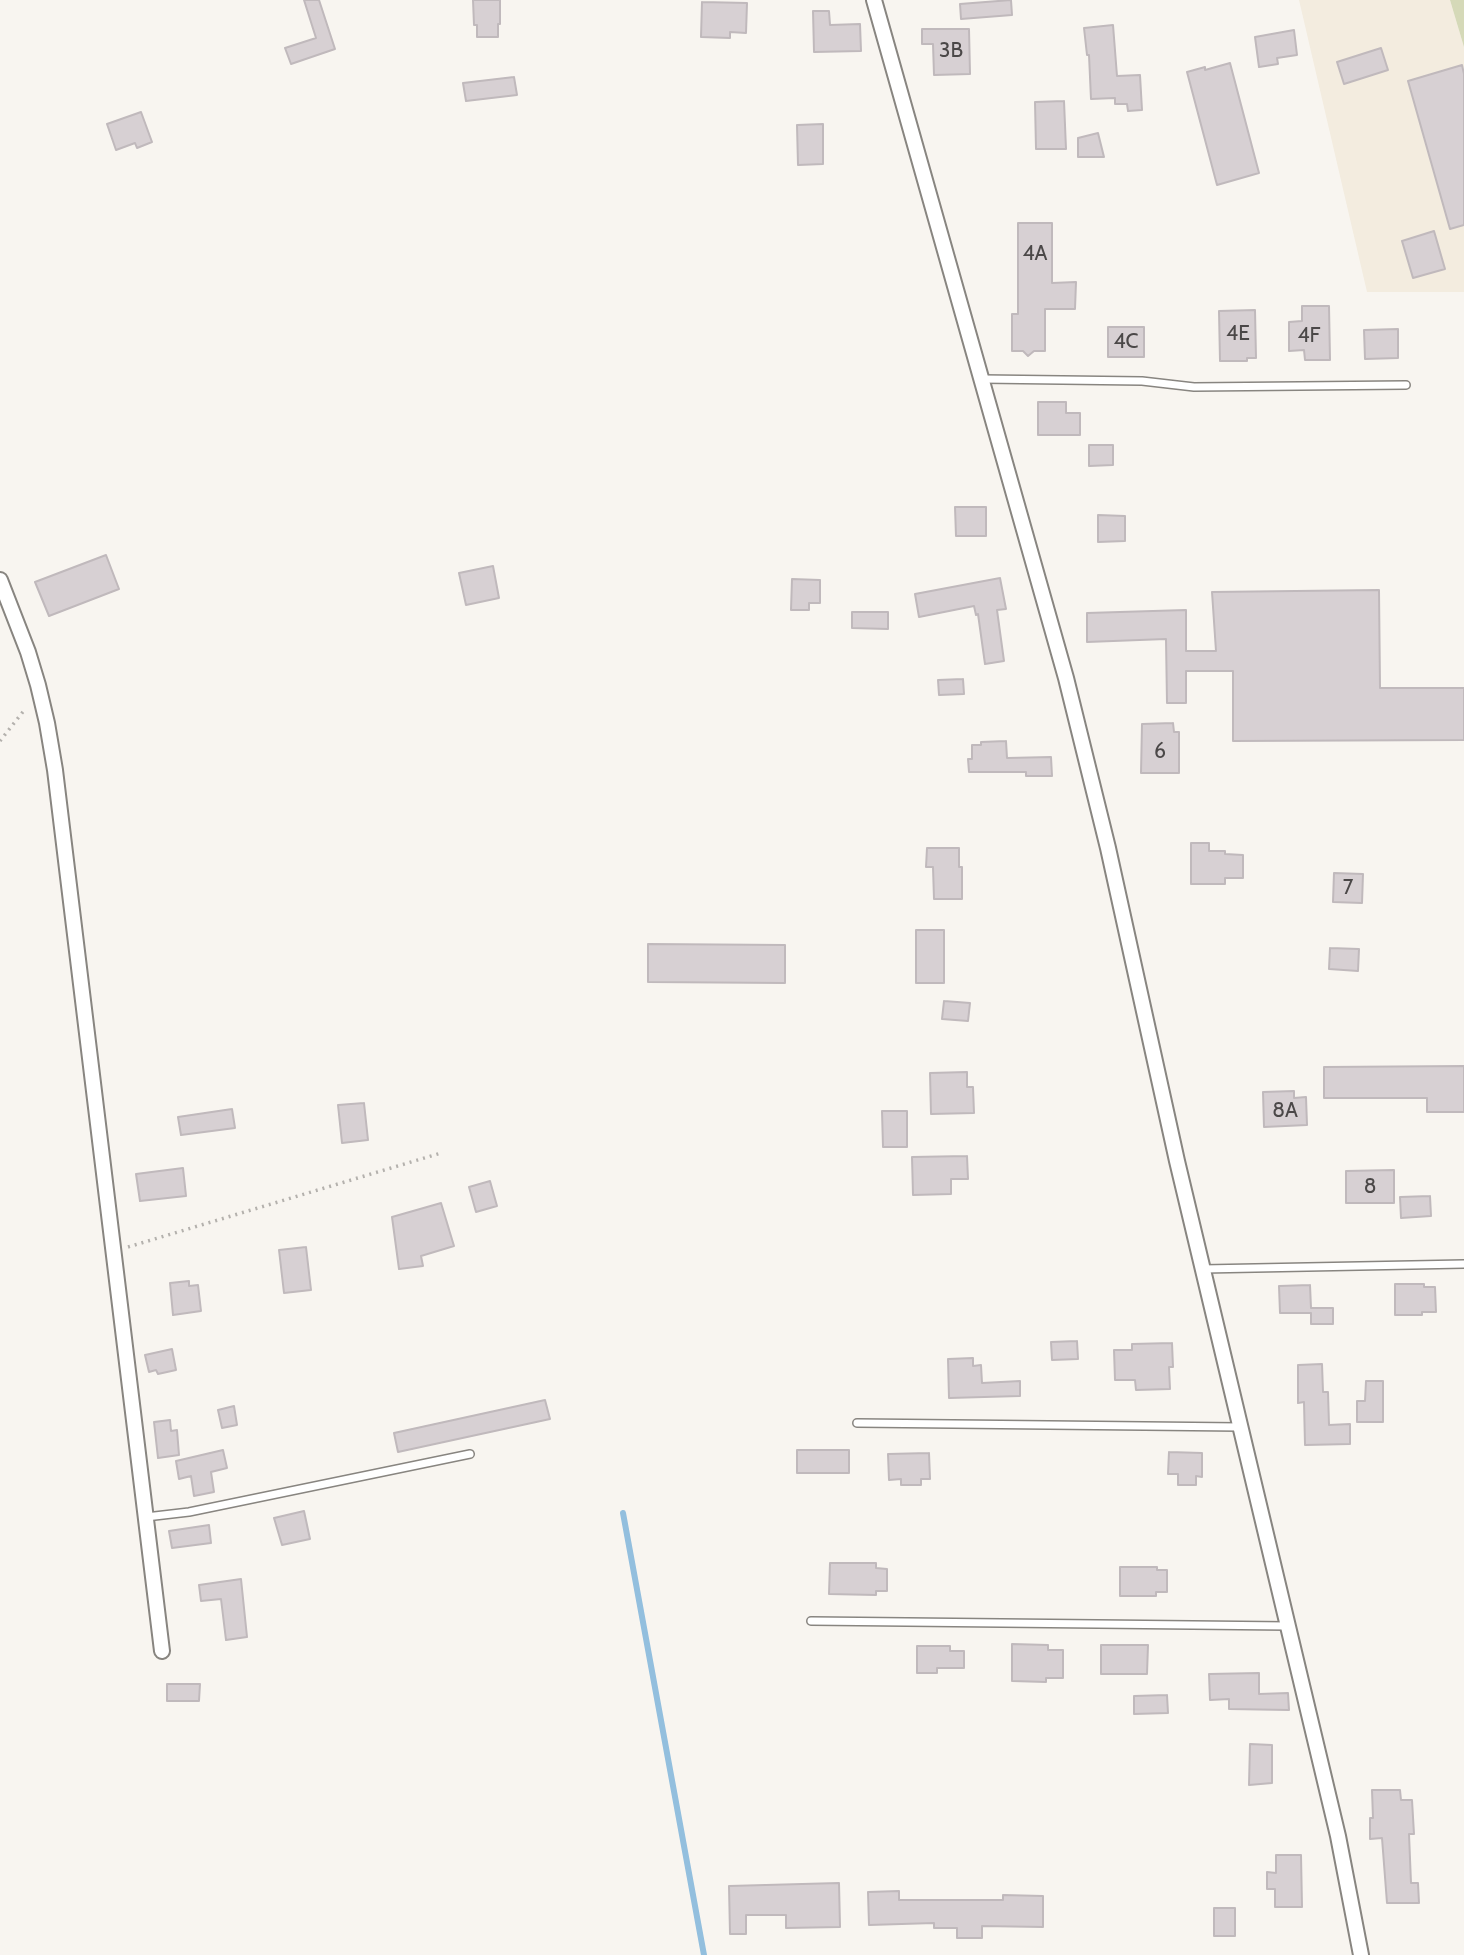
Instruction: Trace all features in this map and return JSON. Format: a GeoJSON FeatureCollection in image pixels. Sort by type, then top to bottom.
{"type":"FeatureCollection","features":[{"type":"Feature","properties":{"kind":"street"},"geometry":{"type":"LineString","coordinates":[[874,0],[1066,678],[1108,848],[1177,1161],[1338,1836],[1361,1955]]}},
{"type":"Feature","properties":{"kind":"street"},"geometry":{"type":"LineString","coordinates":[[0,580],[38,685],[55,770],[162,1651]]}},
{"type":"Feature","properties":{"kind":"lane"},"geometry":{"type":"LineString","coordinates":[[981,379],[1142,381],[1194,387],[1406,385]]}},
{"type":"Feature","properties":{"kind":"lane"},"geometry":{"type":"LineString","coordinates":[[1203,1269],[1464,1264]]}},
{"type":"Feature","properties":{"kind":"lane"},"geometry":{"type":"LineString","coordinates":[[857,1423],[1241,1427]]}},
{"type":"Feature","properties":{"kind":"lane"},"geometry":{"type":"LineString","coordinates":[[146,1517],[189,1512],[470,1454]]}},
{"type":"Feature","properties":{"kind":"lane"},"geometry":{"type":"LineString","coordinates":[[811,1621],[1288,1626]]}},
{"type":"Feature","properties":{"kind":"path"},"geometry":{"type":"LineString","coordinates":[[0,741],[25,709],[38,685]]}},
{"type":"Feature","properties":{"kind":"path"},"geometry":{"type":"LineString","coordinates":[[114,1251],[441,1153]]}},
{"type":"Feature","properties":{"kind":"shaded area"},"geometry":{"type":"Polygon","coordinates":[[[1299,0],[1450,0],[1464,47],[1464,292],[1367,292],[1299,0]]]}},
{"type":"Feature","properties":{"kind":"green space"},"geometry":{"type":"Polygon","coordinates":[[[1450,0],[1464,0],[1464,47],[1450,0]]]}},
{"type":"Feature","properties":{"kind":"building"},"geometry":{"type":"Polygon","coordinates":[[[304,0],[319,0],[335,49],[291,64],[285,48],[316,38],[304,0]]]}},
{"type":"Feature","properties":{"kind":"building"},"geometry":{"type":"Polygon","coordinates":[[[473,0],[500,0],[498,37],[477,37],[473,0]]]}},
{"type":"Feature","properties":{"kind":"building"},"geometry":{"type":"Polygon","coordinates":[[[1011,0],[1012,15],[961,19],[960,4],[1011,0]]]}},
{"type":"Feature","properties":{"kind":"building"},"geometry":{"type":"Polygon","coordinates":[[[702,2],[747,3],[746,33],[730,32],[730,38],[701,37],[702,2]]]}},
{"type":"Feature","properties":{"kind":"building"},"geometry":{"type":"Polygon","coordinates":[[[813,11],[829,11],[830,25],[860,24],[861,51],[814,52],[813,11]]]}},
{"type":"Feature","properties":{"kind":"building"},"geometry":{"type":"Polygon","coordinates":[[[1113,25],[1117,76],[1140,75],[1142,110],[1128,111],[1127,104],[1115,104],[1115,98],[1091,99],[1089,55],[1084,28],[1113,25]]]}},
{"type":"Feature","properties":{"kind":"building"},"geometry":{"type":"Polygon","coordinates":[[[922,29],[969,29],[970,74],[934,75],[933,44],[922,44],[922,29]]]}},
{"type":"Feature","properties":{"kind":"building"},"geometry":{"type":"Polygon","coordinates":[[[1294,30],[1297,55],[1277,58],[1278,64],[1259,67],[1255,37],[1294,30]]]}},
{"type":"Feature","properties":{"kind":"building"},"geometry":{"type":"Polygon","coordinates":[[[1381,48],[1388,70],[1344,84],[1337,62],[1381,48]]]}},
{"type":"Feature","properties":{"kind":"building"},"geometry":{"type":"Polygon","coordinates":[[[1230,63],[1259,173],[1217,185],[1187,72],[1230,63]]]}},
{"type":"Feature","properties":{"kind":"building"},"geometry":{"type":"Polygon","coordinates":[[[1462,65],[1464,225],[1450,229],[1408,81],[1462,65]]]}},
{"type":"Feature","properties":{"kind":"building"},"geometry":{"type":"Polygon","coordinates":[[[514,77],[517,95],[466,101],[463,83],[514,77]]]}},
{"type":"Feature","properties":{"kind":"building"},"geometry":{"type":"Polygon","coordinates":[[[1064,101],[1066,149],[1036,149],[1035,102],[1064,101]]]}},
{"type":"Feature","properties":{"kind":"building"},"geometry":{"type":"Polygon","coordinates":[[[141,112],[152,142],[137,148],[135,143],[116,150],[107,124],[141,112]]]}},
{"type":"Feature","properties":{"kind":"building"},"geometry":{"type":"Polygon","coordinates":[[[823,124],[823,164],[798,165],[797,125],[823,124]]]}},
{"type":"Feature","properties":{"kind":"building"},"geometry":{"type":"Polygon","coordinates":[[[1098,133],[1104,157],[1078,157],[1078,138],[1098,133]]]}},
{"type":"Feature","properties":{"kind":"building"},"geometry":{"type":"Polygon","coordinates":[[[1018,223],[1052,223],[1052,283],[1076,282],[1075,309],[1045,309],[1045,351],[1034,351],[1028,356],[1023,351],[1012,351],[1012,314],[1018,314],[1018,223]]]}},
{"type":"Feature","properties":{"kind":"building"},"geometry":{"type":"Polygon","coordinates":[[[1434,231],[1445,269],[1413,278],[1402,241],[1434,231]]]}},
{"type":"Feature","properties":{"kind":"building"},"geometry":{"type":"Polygon","coordinates":[[[1302,306],[1329,306],[1330,360],[1305,360],[1304,350],[1289,351],[1289,322],[1302,321],[1302,306]]]}},
{"type":"Feature","properties":{"kind":"building"},"geometry":{"type":"Polygon","coordinates":[[[1255,310],[1256,358],[1247,358],[1247,361],[1220,361],[1219,311],[1255,310]]]}},
{"type":"Feature","properties":{"kind":"building"},"geometry":{"type":"Polygon","coordinates":[[[1108,327],[1144,327],[1144,357],[1108,357],[1108,327]]]}},
{"type":"Feature","properties":{"kind":"building"},"geometry":{"type":"Polygon","coordinates":[[[1398,329],[1398,358],[1365,359],[1364,330],[1398,329]]]}},
{"type":"Feature","properties":{"kind":"building"},"geometry":{"type":"Polygon","coordinates":[[[1038,402],[1066,402],[1066,413],[1080,413],[1080,435],[1038,435],[1038,402]]]}},
{"type":"Feature","properties":{"kind":"building"},"geometry":{"type":"Polygon","coordinates":[[[1089,445],[1113,445],[1113,465],[1089,466],[1089,445]]]}},
{"type":"Feature","properties":{"kind":"building"},"geometry":{"type":"Polygon","coordinates":[[[955,507],[986,507],[986,536],[956,536],[955,507]]]}},
{"type":"Feature","properties":{"kind":"building"},"geometry":{"type":"Polygon","coordinates":[[[1098,515],[1125,516],[1125,541],[1098,542],[1098,515]]]}},
{"type":"Feature","properties":{"kind":"building"},"geometry":{"type":"Polygon","coordinates":[[[106,555],[119,589],[49,616],[35,582],[106,555]]]}},
{"type":"Feature","properties":{"kind":"building"},"geometry":{"type":"Polygon","coordinates":[[[493,566],[499,598],[466,605],[459,573],[493,566]]]}},
{"type":"Feature","properties":{"kind":"building"},"geometry":{"type":"Polygon","coordinates":[[[1000,578],[1006,609],[997,610],[1004,661],[985,664],[978,614],[976,615],[974,606],[919,617],[915,594],[1000,578]]]}},
{"type":"Feature","properties":{"kind":"building"},"geometry":{"type":"Polygon","coordinates":[[[792,579],[820,580],[820,603],[809,603],[809,610],[791,610],[792,579]]]}},
{"type":"Feature","properties":{"kind":"building"},"geometry":{"type":"Polygon","coordinates":[[[1379,590],[1380,688],[1464,688],[1464,740],[1233,741],[1233,671],[1186,671],[1186,703],[1167,703],[1166,639],[1087,642],[1087,613],[1186,610],[1186,651],[1216,651],[1212,592],[1379,590]]]}},
{"type":"Feature","properties":{"kind":"building"},"geometry":{"type":"Polygon","coordinates":[[[852,612],[888,612],[888,629],[852,628],[852,612]]]}},
{"type":"Feature","properties":{"kind":"building"},"geometry":{"type":"Polygon","coordinates":[[[963,679],[964,694],[939,695],[938,680],[963,679]]]}},
{"type":"Feature","properties":{"kind":"building"},"geometry":{"type":"Polygon","coordinates":[[[1173,723],[1174,732],[1179,732],[1179,773],[1141,773],[1142,724],[1173,723]]]}},
{"type":"Feature","properties":{"kind":"building"},"geometry":{"type":"Polygon","coordinates":[[[1006,741],[1007,758],[1051,757],[1052,776],[1026,776],[1026,772],[969,772],[968,759],[972,759],[972,745],[1006,741]]]}},
{"type":"Feature","properties":{"kind":"building"},"geometry":{"type":"Polygon","coordinates":[[[1191,843],[1209,843],[1209,851],[1243,855],[1243,878],[1225,878],[1225,884],[1191,884],[1191,843]]]}},
{"type":"Feature","properties":{"kind":"building"},"geometry":{"type":"Polygon","coordinates":[[[927,848],[959,848],[962,899],[934,899],[933,867],[926,867],[927,848]]]}},
{"type":"Feature","properties":{"kind":"building"},"geometry":{"type":"Polygon","coordinates":[[[1334,873],[1363,874],[1362,903],[1333,902],[1334,873]]]}},
{"type":"Feature","properties":{"kind":"building"},"geometry":{"type":"Polygon","coordinates":[[[916,930],[944,930],[944,983],[916,983],[916,930]]]}},
{"type":"Feature","properties":{"kind":"building"},"geometry":{"type":"Polygon","coordinates":[[[648,944],[785,945],[785,983],[648,982],[648,944]]]}},
{"type":"Feature","properties":{"kind":"building"},"geometry":{"type":"Polygon","coordinates":[[[1330,948],[1359,949],[1358,971],[1329,969],[1330,948]]]}},
{"type":"Feature","properties":{"kind":"building"},"geometry":{"type":"Polygon","coordinates":[[[944,1001],[970,1003],[968,1021],[942,1019],[944,1001]]]}},
{"type":"Feature","properties":{"kind":"building"},"geometry":{"type":"Polygon","coordinates":[[[1464,1066],[1464,1112],[1427,1112],[1427,1098],[1324,1098],[1324,1067],[1464,1066]]]}},
{"type":"Feature","properties":{"kind":"building"},"geometry":{"type":"Polygon","coordinates":[[[967,1072],[967,1087],[973,1087],[974,1113],[931,1114],[930,1073],[967,1072]]]}},
{"type":"Feature","properties":{"kind":"building"},"geometry":{"type":"Polygon","coordinates":[[[1294,1091],[1294,1098],[1306,1097],[1307,1125],[1264,1127],[1263,1092],[1294,1091]]]}},
{"type":"Feature","properties":{"kind":"building"},"geometry":{"type":"Polygon","coordinates":[[[364,1103],[368,1140],[342,1143],[338,1105],[364,1103]]]}},
{"type":"Feature","properties":{"kind":"building"},"geometry":{"type":"Polygon","coordinates":[[[232,1109],[235,1128],[181,1135],[178,1117],[232,1109]]]}},
{"type":"Feature","properties":{"kind":"building"},"geometry":{"type":"Polygon","coordinates":[[[882,1111],[907,1111],[907,1147],[883,1147],[882,1111]]]}},
{"type":"Feature","properties":{"kind":"building"},"geometry":{"type":"Polygon","coordinates":[[[967,1156],[968,1179],[951,1179],[951,1194],[913,1195],[912,1157],[967,1156]]]}},
{"type":"Feature","properties":{"kind":"building"},"geometry":{"type":"Polygon","coordinates":[[[183,1168],[186,1196],[140,1201],[136,1174],[183,1168]]]}},
{"type":"Feature","properties":{"kind":"building"},"geometry":{"type":"Polygon","coordinates":[[[1394,1170],[1394,1203],[1346,1203],[1346,1171],[1394,1170]]]}},
{"type":"Feature","properties":{"kind":"building"},"geometry":{"type":"Polygon","coordinates":[[[490,1181],[497,1206],[476,1212],[469,1187],[490,1181]]]}},
{"type":"Feature","properties":{"kind":"building"},"geometry":{"type":"Polygon","coordinates":[[[1430,1196],[1431,1216],[1401,1218],[1400,1197],[1430,1196]]]}},
{"type":"Feature","properties":{"kind":"building"},"geometry":{"type":"Polygon","coordinates":[[[441,1203],[454,1246],[421,1256],[423,1266],[399,1269],[392,1217],[441,1203]]]}},
{"type":"Feature","properties":{"kind":"building"},"geometry":{"type":"Polygon","coordinates":[[[306,1247],[311,1290],[284,1293],[279,1250],[306,1247]]]}},
{"type":"Feature","properties":{"kind":"building"},"geometry":{"type":"Polygon","coordinates":[[[189,1281],[189,1286],[198,1285],[201,1311],[173,1315],[170,1283],[189,1281]]]}},
{"type":"Feature","properties":{"kind":"building"},"geometry":{"type":"Polygon","coordinates":[[[1395,1284],[1424,1284],[1424,1287],[1435,1287],[1436,1312],[1395,1315],[1395,1284]]]}},
{"type":"Feature","properties":{"kind":"building"},"geometry":{"type":"Polygon","coordinates":[[[1310,1285],[1311,1308],[1333,1308],[1333,1324],[1311,1324],[1311,1313],[1280,1313],[1279,1286],[1310,1285]]]}},
{"type":"Feature","properties":{"kind":"building"},"geometry":{"type":"Polygon","coordinates":[[[1077,1341],[1078,1359],[1052,1360],[1051,1342],[1077,1341]]]}},
{"type":"Feature","properties":{"kind":"building"},"geometry":{"type":"Polygon","coordinates":[[[1172,1343],[1170,1389],[1136,1390],[1135,1380],[1115,1380],[1114,1350],[1132,1350],[1132,1344],[1172,1343]]]}},
{"type":"Feature","properties":{"kind":"building"},"geometry":{"type":"Polygon","coordinates":[[[172,1349],[176,1370],[158,1374],[156,1370],[149,1372],[145,1355],[172,1349]]]}},
{"type":"Feature","properties":{"kind":"building"},"geometry":{"type":"Polygon","coordinates":[[[973,1358],[973,1366],[981,1365],[982,1383],[1020,1381],[1020,1396],[949,1398],[948,1359],[973,1358]]]}},
{"type":"Feature","properties":{"kind":"building"},"geometry":{"type":"Polygon","coordinates":[[[1322,1364],[1323,1392],[1328,1392],[1329,1425],[1350,1424],[1350,1444],[1305,1445],[1304,1402],[1298,1403],[1298,1365],[1322,1364]]]}},
{"type":"Feature","properties":{"kind":"building"},"geometry":{"type":"Polygon","coordinates":[[[1366,1381],[1383,1381],[1383,1422],[1357,1422],[1357,1401],[1365,1401],[1366,1381]]]}},
{"type":"Feature","properties":{"kind":"building"},"geometry":{"type":"Polygon","coordinates":[[[545,1400],[550,1419],[398,1452],[394,1433],[545,1400]]]}},
{"type":"Feature","properties":{"kind":"building"},"geometry":{"type":"Polygon","coordinates":[[[234,1406],[237,1425],[222,1428],[218,1410],[234,1406]]]}},
{"type":"Feature","properties":{"kind":"building"},"geometry":{"type":"Polygon","coordinates":[[[170,1420],[171,1431],[177,1430],[179,1455],[158,1458],[154,1422],[170,1420]]]}},
{"type":"Feature","properties":{"kind":"building"},"geometry":{"type":"Polygon","coordinates":[[[223,1450],[227,1468],[211,1472],[214,1492],[194,1496],[191,1476],[179,1479],[176,1461],[223,1450]]]}},
{"type":"Feature","properties":{"kind":"building"},"geometry":{"type":"Polygon","coordinates":[[[797,1450],[849,1450],[849,1473],[797,1473],[797,1450]]]}},
{"type":"Feature","properties":{"kind":"building"},"geometry":{"type":"Polygon","coordinates":[[[1169,1452],[1202,1453],[1202,1477],[1196,1476],[1196,1485],[1178,1485],[1178,1474],[1168,1474],[1169,1452]]]}},
{"type":"Feature","properties":{"kind":"building"},"geometry":{"type":"Polygon","coordinates":[[[929,1453],[930,1479],[921,1479],[921,1485],[901,1485],[901,1479],[889,1480],[888,1454],[929,1453]]]}},
{"type":"Feature","properties":{"kind":"building"},"geometry":{"type":"Polygon","coordinates":[[[304,1511],[310,1539],[282,1545],[274,1518],[304,1511]]]}},
{"type":"Feature","properties":{"kind":"building"},"geometry":{"type":"Polygon","coordinates":[[[209,1525],[211,1543],[172,1548],[169,1531],[209,1525]]]}},
{"type":"Feature","properties":{"kind":"building"},"geometry":{"type":"Polygon","coordinates":[[[830,1563],[876,1563],[876,1568],[887,1569],[887,1591],[876,1591],[876,1595],[829,1594],[830,1563]]]}},
{"type":"Feature","properties":{"kind":"building"},"geometry":{"type":"Polygon","coordinates":[[[1120,1567],[1157,1567],[1157,1570],[1167,1570],[1167,1592],[1156,1592],[1156,1596],[1120,1596],[1120,1567]]]}},
{"type":"Feature","properties":{"kind":"building"},"geometry":{"type":"Polygon","coordinates":[[[241,1579],[247,1637],[226,1640],[221,1599],[201,1601],[199,1585],[241,1579]]]}},
{"type":"Feature","properties":{"kind":"building"},"geometry":{"type":"Polygon","coordinates":[[[1012,1644],[1048,1645],[1048,1650],[1063,1650],[1063,1678],[1046,1678],[1046,1682],[1012,1681],[1012,1644]]]}},
{"type":"Feature","properties":{"kind":"building"},"geometry":{"type":"Polygon","coordinates":[[[1101,1645],[1148,1645],[1147,1674],[1101,1674],[1101,1645]]]}},
{"type":"Feature","properties":{"kind":"building"},"geometry":{"type":"Polygon","coordinates":[[[917,1646],[950,1646],[950,1651],[964,1651],[964,1668],[937,1668],[937,1673],[917,1673],[917,1646]]]}},
{"type":"Feature","properties":{"kind":"building"},"geometry":{"type":"Polygon","coordinates":[[[1259,1673],[1259,1694],[1288,1693],[1289,1710],[1229,1709],[1229,1699],[1210,1700],[1209,1674],[1259,1673]]]}},
{"type":"Feature","properties":{"kind":"building"},"geometry":{"type":"Polygon","coordinates":[[[167,1684],[200,1684],[199,1701],[167,1701],[167,1684]]]}},
{"type":"Feature","properties":{"kind":"building"},"geometry":{"type":"Polygon","coordinates":[[[1167,1695],[1168,1713],[1134,1714],[1134,1696],[1167,1695]]]}},
{"type":"Feature","properties":{"kind":"building"},"geometry":{"type":"Polygon","coordinates":[[[1250,1744],[1272,1745],[1272,1783],[1249,1785],[1250,1744]]]}},
{"type":"Feature","properties":{"kind":"building"},"geometry":{"type":"Polygon","coordinates":[[[1372,1790],[1400,1790],[1401,1800],[1412,1800],[1414,1834],[1409,1834],[1411,1883],[1418,1883],[1419,1903],[1387,1903],[1382,1838],[1370,1839],[1370,1818],[1373,1818],[1372,1790]]]}},
{"type":"Feature","properties":{"kind":"building"},"geometry":{"type":"Polygon","coordinates":[[[1276,1855],[1301,1855],[1302,1907],[1275,1907],[1275,1889],[1267,1889],[1267,1872],[1276,1873],[1276,1855]]]}},
{"type":"Feature","properties":{"kind":"building"},"geometry":{"type":"Polygon","coordinates":[[[839,1883],[840,1927],[786,1928],[786,1915],[746,1915],[746,1934],[730,1934],[729,1886],[839,1883]]]}},
{"type":"Feature","properties":{"kind":"building"},"geometry":{"type":"Polygon","coordinates":[[[899,1891],[899,1900],[1003,1900],[1003,1895],[1043,1896],[1043,1927],[982,1926],[982,1938],[957,1938],[957,1928],[934,1928],[934,1923],[869,1925],[868,1892],[899,1891]]]}},
{"type":"Feature","properties":{"kind":"building"},"geometry":{"type":"Polygon","coordinates":[[[1214,1908],[1235,1908],[1235,1936],[1214,1936],[1214,1908]]]}},
{"type":"Feature","properties":{"kind":"waterway"},"geometry":{"type":"LineString","coordinates":[[623,1513],[704,1955]]}}]}
